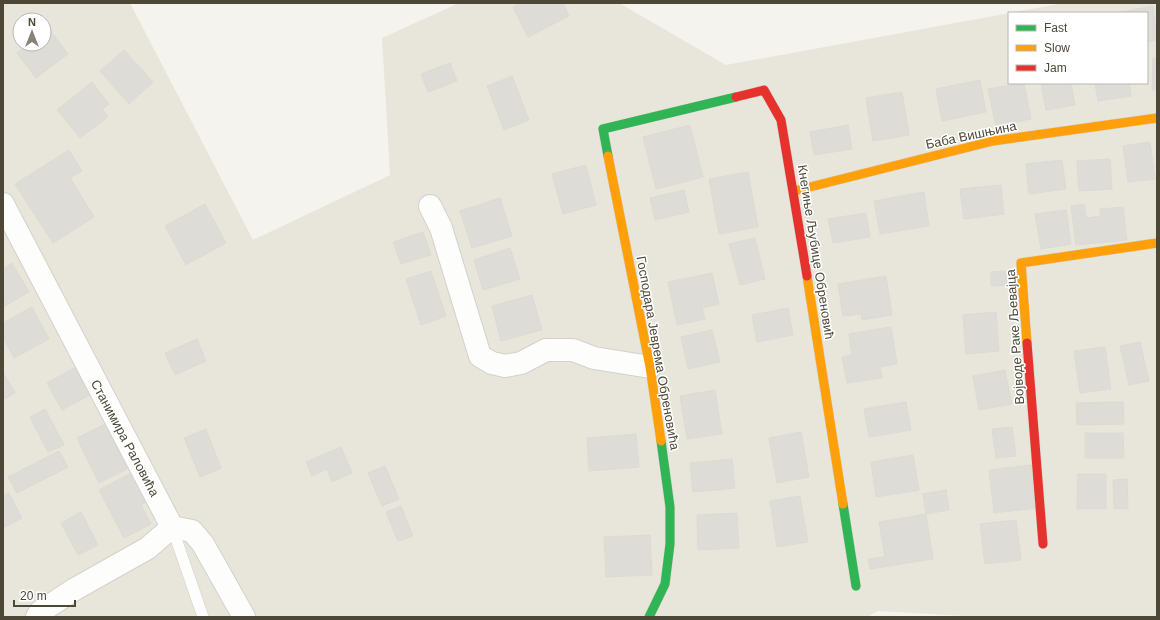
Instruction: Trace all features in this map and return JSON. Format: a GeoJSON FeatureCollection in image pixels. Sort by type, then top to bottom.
{"type":"FeatureCollection","features":[{"type":"Feature","properties":{"kind":"street","name":"Кнегиње Љубице Обреновић"},"geometry":{"type":"LineString","coordinates":[[603,129],[764,90],[781,120],[794,191],[856,586]]}},
{"type":"Feature","properties":{"kind":"street","name":"Баба Вишњина"},"geometry":{"type":"LineString","coordinates":[[794,191],[993,141],[1157,118]]}},
{"type":"Feature","properties":{"kind":"street","name":"Господара Јеврема Обреновића"},"geometry":{"type":"LineString","coordinates":[[603,129],[650,367],[670,507],[670,544],[665,584],[649,617]]}},
{"type":"Feature","properties":{"kind":"street","name":"Станимира Раловића"},"geometry":{"type":"LineString","coordinates":[[3,204],[172,527]]}},
{"type":"Feature","properties":{"kind":"street"},"geometry":{"type":"LineString","coordinates":[[430,206],[441,228],[480,356],[492,363],[506,366],[521,363],[546,350],[573,350],[594,358],[650,367]]}},
{"type":"Feature","properties":{"kind":"street","name":"Војводе Раке Љевајца"},"geometry":{"type":"LineString","coordinates":[[1043,544],[1021,263],[1157,243]]}},
{"type":"Feature","properties":{"kind":"street"},"geometry":{"type":"LineString","coordinates":[[37,617],[40,612],[75,589],[148,548],[172,527],[192,531],[203,544],[244,617]]}},
{"type":"Feature","properties":{"kind":"lane"},"geometry":{"type":"LineString","coordinates":[[172,527],[203,617]]}},
{"type":"Feature","properties":{"kind":"shaded area"},"geometry":{"type":"Polygon","coordinates":[[[3,3],[130,3],[253,240],[390,175],[382,38],[459,3],[619,3],[726,65],[1008,13],[1008,84],[1148,84],[1148,12],[1014,12],[1064,3],[1157,3],[1157,617],[982,617],[878,611],[867,617],[3,617],[3,3]]]}},
{"type":"Feature","properties":{"kind":"building"},"geometry":{"type":"Polygon","coordinates":[[[521,3],[563,3],[569,16],[528,37],[513,7],[521,3]]]}},
{"type":"Feature","properties":{"kind":"building"},"geometry":{"type":"Polygon","coordinates":[[[1153,6],[1157,40],[1148,42],[1148,12],[1122,12],[1153,6]]]}},
{"type":"Feature","properties":{"kind":"building"},"geometry":{"type":"Polygon","coordinates":[[[52,33],[68,54],[36,78],[17,53],[52,52],[52,33]]]}},
{"type":"Feature","properties":{"kind":"building"},"geometry":{"type":"Polygon","coordinates":[[[124,50],[153,82],[129,104],[100,71],[124,50]]]}},
{"type":"Feature","properties":{"kind":"building"},"geometry":{"type":"Polygon","coordinates":[[[1153,58],[1157,58],[1157,90],[1152,90],[1153,58]]]}},
{"type":"Feature","properties":{"kind":"building"},"geometry":{"type":"Polygon","coordinates":[[[450,63],[457,81],[428,92],[421,74],[450,63]]]}},
{"type":"Feature","properties":{"kind":"building"},"geometry":{"type":"Polygon","coordinates":[[[512,76],[529,120],[504,130],[487,86],[512,76]]]}},
{"type":"Feature","properties":{"kind":"building"},"geometry":{"type":"Polygon","coordinates":[[[980,80],[986,112],[942,121],[936,89],[980,80]]]}},
{"type":"Feature","properties":{"kind":"building"},"geometry":{"type":"Polygon","coordinates":[[[92,82],[109,104],[102,109],[108,117],[80,138],[57,110],[92,82]]]}},
{"type":"Feature","properties":{"kind":"building"},"geometry":{"type":"Polygon","coordinates":[[[1024,84],[1031,119],[996,126],[988,89],[1024,84]]]}},
{"type":"Feature","properties":{"kind":"building"},"geometry":{"type":"Polygon","coordinates":[[[1041,84],[1071,84],[1075,105],[1046,110],[1041,84]]]}},
{"type":"Feature","properties":{"kind":"building"},"geometry":{"type":"Polygon","coordinates":[[[1095,84],[1129,84],[1131,96],[1098,101],[1095,84]]]}},
{"type":"Feature","properties":{"kind":"building"},"geometry":{"type":"Polygon","coordinates":[[[902,92],[909,135],[873,141],[866,98],[902,92]]]}},
{"type":"Feature","properties":{"kind":"building"},"geometry":{"type":"Polygon","coordinates":[[[690,125],[703,177],[656,189],[643,137],[690,125]]]}},
{"type":"Feature","properties":{"kind":"building"},"geometry":{"type":"Polygon","coordinates":[[[848,125],[852,149],[814,155],[810,132],[848,125]]]}},
{"type":"Feature","properties":{"kind":"building"},"geometry":{"type":"Polygon","coordinates":[[[1150,142],[1155,179],[1128,182],[1123,146],[1150,142]]]}},
{"type":"Feature","properties":{"kind":"building"},"geometry":{"type":"Polygon","coordinates":[[[69,150],[82,171],[70,178],[94,217],[53,243],[15,184],[69,150]]]}},
{"type":"Feature","properties":{"kind":"building"},"geometry":{"type":"Polygon","coordinates":[[[1110,159],[1112,189],[1079,191],[1077,161],[1110,159]]]}},
{"type":"Feature","properties":{"kind":"building"},"geometry":{"type":"Polygon","coordinates":[[[1062,160],[1066,189],[1029,194],[1026,164],[1062,160]]]}},
{"type":"Feature","properties":{"kind":"building"},"geometry":{"type":"Polygon","coordinates":[[[586,165],[596,205],[563,214],[552,174],[586,165]]]}},
{"type":"Feature","properties":{"kind":"building"},"geometry":{"type":"Polygon","coordinates":[[[748,172],[758,227],[719,234],[709,179],[748,172]]]}},
{"type":"Feature","properties":{"kind":"building"},"geometry":{"type":"Polygon","coordinates":[[[1001,185],[1004,214],[964,219],[960,189],[1001,185]]]}},
{"type":"Feature","properties":{"kind":"building"},"geometry":{"type":"Polygon","coordinates":[[[684,190],[689,212],[655,220],[650,198],[684,190]]]}},
{"type":"Feature","properties":{"kind":"building"},"geometry":{"type":"Polygon","coordinates":[[[924,192],[929,226],[880,234],[874,201],[924,192]]]}},
{"type":"Feature","properties":{"kind":"building"},"geometry":{"type":"Polygon","coordinates":[[[500,198],[512,236],[472,248],[460,211],[500,198]]]}},
{"type":"Feature","properties":{"kind":"building"},"geometry":{"type":"Polygon","coordinates":[[[205,204],[226,243],[186,265],[165,226],[205,204]]]}},
{"type":"Feature","properties":{"kind":"building"},"geometry":{"type":"Polygon","coordinates":[[[1084,204],[1086,218],[1101,216],[1100,209],[1123,207],[1127,240],[1076,245],[1071,206],[1084,204]]]}},
{"type":"Feature","properties":{"kind":"building"},"geometry":{"type":"Polygon","coordinates":[[[1066,210],[1071,244],[1041,249],[1035,214],[1066,210]]]}},
{"type":"Feature","properties":{"kind":"building"},"geometry":{"type":"Polygon","coordinates":[[[866,213],[870,237],[833,243],[828,219],[866,213]]]}},
{"type":"Feature","properties":{"kind":"building"},"geometry":{"type":"Polygon","coordinates":[[[423,232],[431,255],[401,264],[393,242],[423,232]]]}},
{"type":"Feature","properties":{"kind":"building"},"geometry":{"type":"Polygon","coordinates":[[[755,238],[765,279],[740,285],[729,244],[755,238]]]}},
{"type":"Feature","properties":{"kind":"building"},"geometry":{"type":"Polygon","coordinates":[[[510,248],[520,279],[483,290],[474,260],[510,248]]]}},
{"type":"Feature","properties":{"kind":"building"},"geometry":{"type":"Polygon","coordinates":[[[12,263],[29,292],[3,307],[3,269],[12,263]]]}},
{"type":"Feature","properties":{"kind":"building"},"geometry":{"type":"Polygon","coordinates":[[[431,271],[446,316],[421,325],[406,279],[431,271]]]}},
{"type":"Feature","properties":{"kind":"building"},"geometry":{"type":"Polygon","coordinates":[[[1006,271],[1007,285],[991,286],[991,272],[1006,271]]]}},
{"type":"Feature","properties":{"kind":"building"},"geometry":{"type":"Polygon","coordinates":[[[712,273],[719,304],[702,308],[705,319],[677,325],[668,282],[712,273]]]}},
{"type":"Feature","properties":{"kind":"building"},"geometry":{"type":"Polygon","coordinates":[[[886,276],[892,315],[862,320],[861,314],[843,316],[838,284],[886,276]]]}},
{"type":"Feature","properties":{"kind":"building"},"geometry":{"type":"Polygon","coordinates":[[[532,295],[542,330],[501,341],[492,306],[532,295]]]}},
{"type":"Feature","properties":{"kind":"building"},"geometry":{"type":"Polygon","coordinates":[[[32,307],[49,339],[14,358],[3,337],[3,323],[32,307]]]}},
{"type":"Feature","properties":{"kind":"building"},"geometry":{"type":"Polygon","coordinates":[[[788,308],[793,335],[757,342],[752,315],[788,308]]]}},
{"type":"Feature","properties":{"kind":"building"},"geometry":{"type":"Polygon","coordinates":[[[996,312],[999,351],[966,354],[963,315],[996,312]]]}},
{"type":"Feature","properties":{"kind":"building"},"geometry":{"type":"Polygon","coordinates":[[[891,327],[897,364],[880,367],[882,378],[847,383],[842,357],[852,355],[849,334],[891,327]]]}},
{"type":"Feature","properties":{"kind":"building"},"geometry":{"type":"Polygon","coordinates":[[[712,330],[720,362],[688,369],[681,337],[712,330]]]}},
{"type":"Feature","properties":{"kind":"building"},"geometry":{"type":"Polygon","coordinates":[[[197,339],[206,361],[175,375],[165,353],[197,339]]]}},
{"type":"Feature","properties":{"kind":"building"},"geometry":{"type":"Polygon","coordinates":[[[1140,342],[1149,381],[1129,385],[1120,346],[1140,342]]]}},
{"type":"Feature","properties":{"kind":"building"},"geometry":{"type":"Polygon","coordinates":[[[1105,347],[1111,389],[1080,393],[1074,351],[1105,347]]]}},
{"type":"Feature","properties":{"kind":"building"},"geometry":{"type":"Polygon","coordinates":[[[80,365],[95,392],[62,410],[47,383],[80,365]]]}},
{"type":"Feature","properties":{"kind":"building"},"geometry":{"type":"Polygon","coordinates":[[[1005,370],[1012,404],[979,410],[973,376],[1005,370]]]}},
{"type":"Feature","properties":{"kind":"building"},"geometry":{"type":"Polygon","coordinates":[[[3,372],[15,393],[4,399],[3,398],[3,372]]]}},
{"type":"Feature","properties":{"kind":"building"},"geometry":{"type":"Polygon","coordinates":[[[715,390],[722,434],[687,439],[680,396],[715,390]]]}},
{"type":"Feature","properties":{"kind":"building"},"geometry":{"type":"Polygon","coordinates":[[[906,402],[911,430],[869,437],[864,409],[906,402]]]}},
{"type":"Feature","properties":{"kind":"building"},"geometry":{"type":"Polygon","coordinates":[[[1123,402],[1124,424],[1077,425],[1076,403],[1123,402]]]}},
{"type":"Feature","properties":{"kind":"building"},"geometry":{"type":"Polygon","coordinates":[[[45,409],[64,445],[48,452],[30,417],[45,409]]]}},
{"type":"Feature","properties":{"kind":"building"},"geometry":{"type":"Polygon","coordinates":[[[105,424],[127,469],[99,483],[77,438],[105,424]]]}},
{"type":"Feature","properties":{"kind":"building"},"geometry":{"type":"Polygon","coordinates":[[[1012,427],[1016,456],[996,458],[992,429],[1012,427]]]}},
{"type":"Feature","properties":{"kind":"building"},"geometry":{"type":"Polygon","coordinates":[[[206,429],[221,468],[200,477],[184,438],[206,429]]]}},
{"type":"Feature","properties":{"kind":"building"},"geometry":{"type":"Polygon","coordinates":[[[801,432],[809,477],[777,483],[769,438],[801,432]]]}},
{"type":"Feature","properties":{"kind":"building"},"geometry":{"type":"Polygon","coordinates":[[[1085,433],[1123,433],[1124,458],[1085,458],[1085,433]]]}},
{"type":"Feature","properties":{"kind":"building"},"geometry":{"type":"Polygon","coordinates":[[[636,434],[639,467],[589,471],[587,438],[636,434]]]}},
{"type":"Feature","properties":{"kind":"building"},"geometry":{"type":"Polygon","coordinates":[[[341,447],[352,473],[332,482],[327,469],[312,476],[306,462],[341,447]]]}},
{"type":"Feature","properties":{"kind":"building"},"geometry":{"type":"Polygon","coordinates":[[[59,451],[68,467],[17,493],[8,477],[59,451]]]}},
{"type":"Feature","properties":{"kind":"building"},"geometry":{"type":"Polygon","coordinates":[[[913,455],[919,490],[876,497],[871,462],[913,455]]]}},
{"type":"Feature","properties":{"kind":"building"},"geometry":{"type":"Polygon","coordinates":[[[732,459],[735,488],[693,492],[690,463],[732,459]]]}},
{"type":"Feature","properties":{"kind":"building"},"geometry":{"type":"Polygon","coordinates":[[[1031,465],[1037,508],[994,513],[989,470],[1031,465]]]}},
{"type":"Feature","properties":{"kind":"building"},"geometry":{"type":"Polygon","coordinates":[[[385,466],[399,499],[382,506],[368,473],[385,466]]]}},
{"type":"Feature","properties":{"kind":"building"},"geometry":{"type":"Polygon","coordinates":[[[137,470],[152,499],[141,505],[151,524],[124,538],[99,490],[137,470]]]}},
{"type":"Feature","properties":{"kind":"building"},"geometry":{"type":"Polygon","coordinates":[[[1078,474],[1106,474],[1106,509],[1077,509],[1078,474]]]}},
{"type":"Feature","properties":{"kind":"building"},"geometry":{"type":"Polygon","coordinates":[[[1127,479],[1128,509],[1114,509],[1113,480],[1127,479]]]}},
{"type":"Feature","properties":{"kind":"building"},"geometry":{"type":"Polygon","coordinates":[[[946,490],[949,510],[926,514],[923,494],[946,490]]]}},
{"type":"Feature","properties":{"kind":"building"},"geometry":{"type":"Polygon","coordinates":[[[9,493],[22,518],[3,528],[3,496],[9,493]]]}},
{"type":"Feature","properties":{"kind":"building"},"geometry":{"type":"Polygon","coordinates":[[[800,496],[808,542],[777,547],[770,501],[800,496]]]}},
{"type":"Feature","properties":{"kind":"building"},"geometry":{"type":"Polygon","coordinates":[[[401,506],[413,536],[398,541],[386,512],[401,506]]]}},
{"type":"Feature","properties":{"kind":"building"},"geometry":{"type":"Polygon","coordinates":[[[81,512],[98,545],[78,555],[61,523],[81,512]]]}},
{"type":"Feature","properties":{"kind":"building"},"geometry":{"type":"Polygon","coordinates":[[[737,513],[739,548],[698,550],[697,515],[737,513]]]}},
{"type":"Feature","properties":{"kind":"building"},"geometry":{"type":"Polygon","coordinates":[[[926,514],[933,559],[870,569],[868,559],[885,557],[879,522],[926,514]]]}},
{"type":"Feature","properties":{"kind":"building"},"geometry":{"type":"Polygon","coordinates":[[[1016,520],[1021,560],[985,564],[980,524],[1016,520]]]}},
{"type":"Feature","properties":{"kind":"building"},"geometry":{"type":"Polygon","coordinates":[[[650,535],[652,575],[606,577],[604,537],[650,535]]]}},
{"type":"Feature","properties":{"kind":"traffic: fast"},"geometry":{"type":"LineString","coordinates":[[608,156],[603,129],[736,97]]}},
{"type":"Feature","properties":{"kind":"traffic: fast"},"geometry":{"type":"LineString","coordinates":[[649,617],[665,584],[670,544],[670,507],[661,441]]}},
{"type":"Feature","properties":{"kind":"traffic: fast"},"geometry":{"type":"LineString","coordinates":[[843,504],[856,586]]}},
{"type":"Feature","properties":{"kind":"traffic: slow"},"geometry":{"type":"LineString","coordinates":[[794,191],[993,141],[1157,118]]}},
{"type":"Feature","properties":{"kind":"traffic: slow"},"geometry":{"type":"LineString","coordinates":[[608,156],[650,367],[661,441]]}},
{"type":"Feature","properties":{"kind":"traffic: slow"},"geometry":{"type":"LineString","coordinates":[[1027,343],[1021,263],[1157,243]]}},
{"type":"Feature","properties":{"kind":"traffic: slow"},"geometry":{"type":"LineString","coordinates":[[807,276],[843,504]]}},
{"type":"Feature","properties":{"kind":"traffic: jam"},"geometry":{"type":"LineString","coordinates":[[736,97],[764,90],[781,120],[807,276]]}},
{"type":"Feature","properties":{"kind":"traffic: jam"},"geometry":{"type":"LineString","coordinates":[[1027,343],[1043,544]]}}]}
